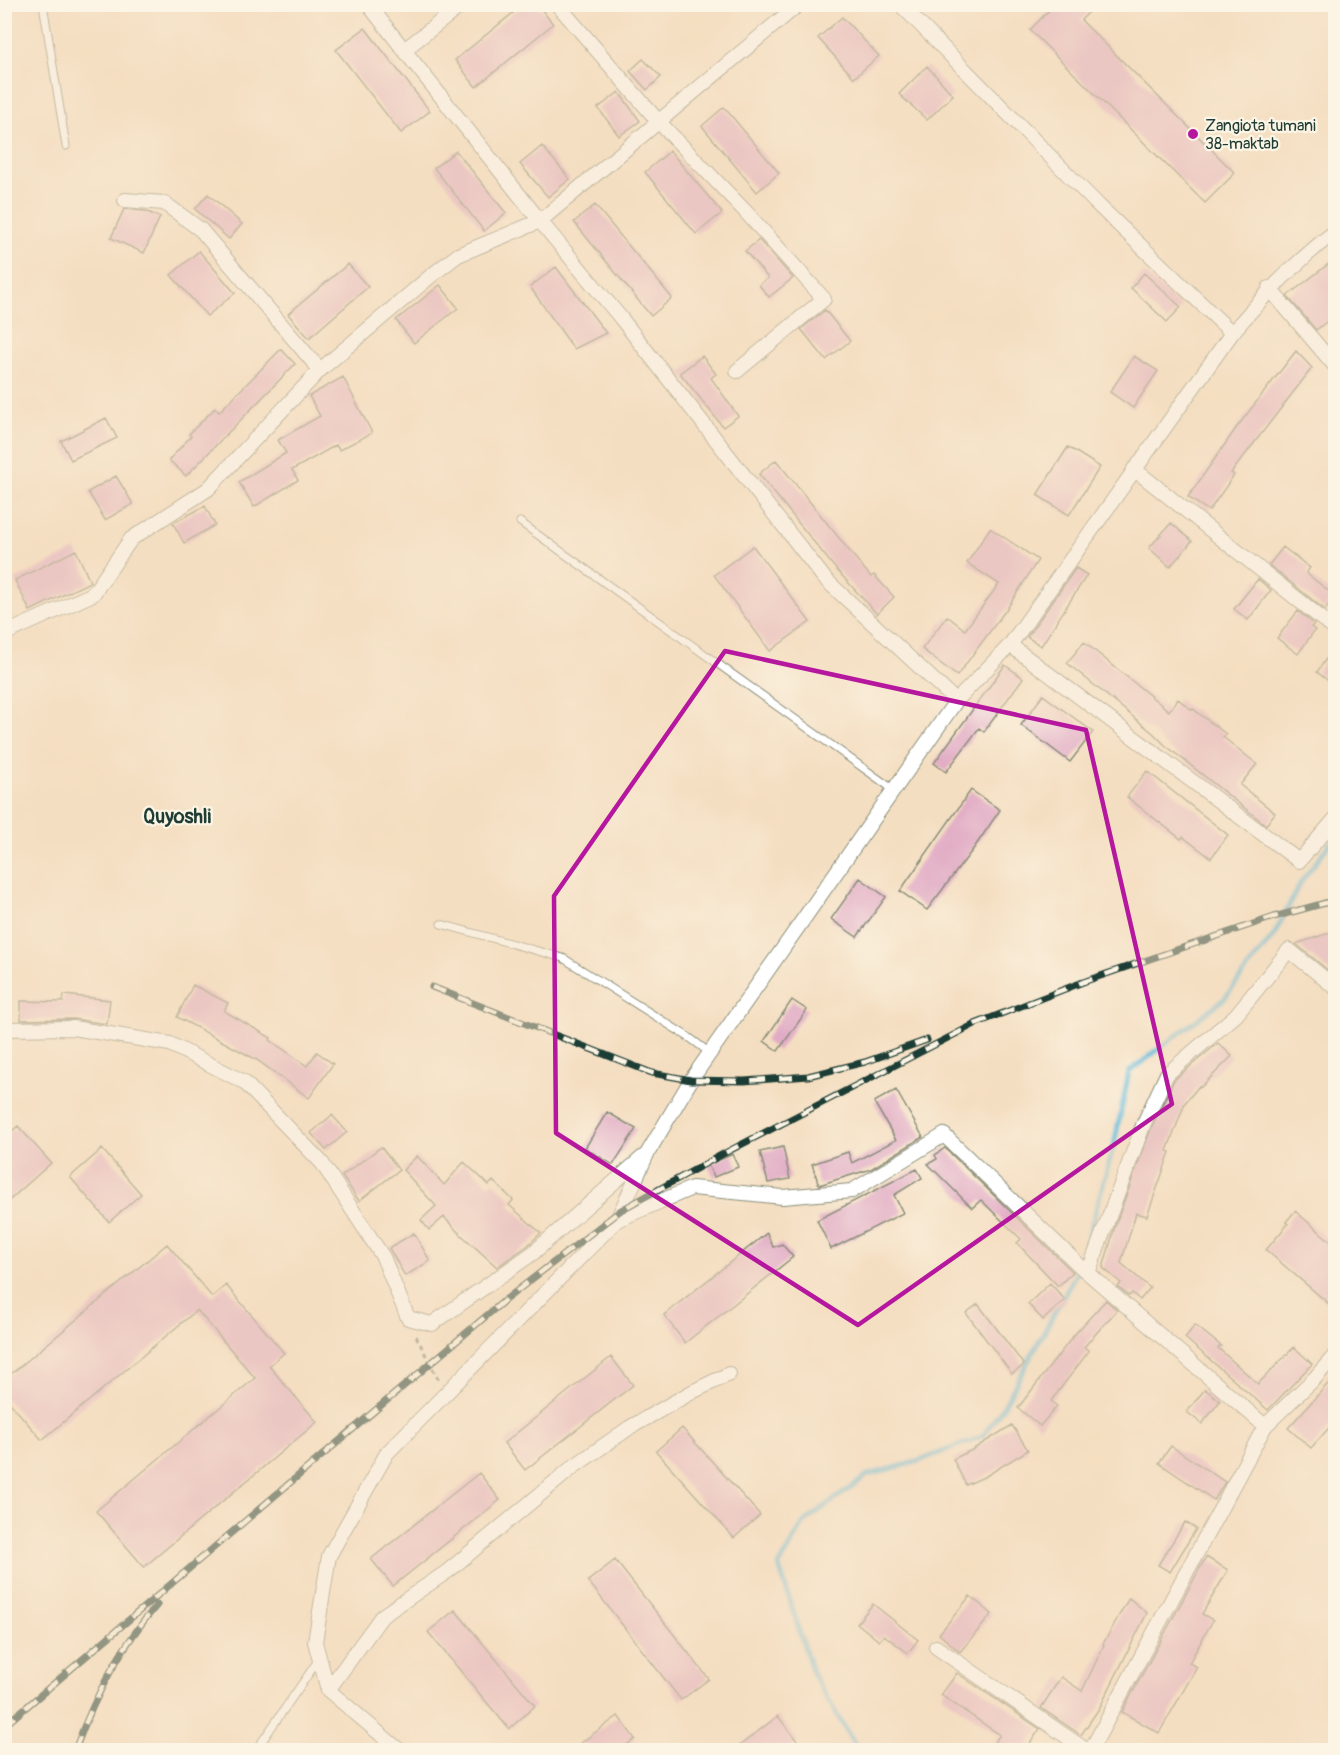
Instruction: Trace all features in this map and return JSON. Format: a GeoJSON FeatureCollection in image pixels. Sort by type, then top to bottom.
{"type":"FeatureCollection","features":[{"type":"Feature","properties":{"kind":"street"},"geometry":{"type":"LineString","coordinates":[[368,4],[540,221],[620,317],[825,579],[956,701]]}},
{"type":"Feature","properties":{"kind":"street"},"geometry":{"type":"LineString","coordinates":[[404,50],[463,4]]}},
{"type":"Feature","properties":{"kind":"street"},"geometry":{"type":"LineString","coordinates":[[557,4],[658,121],[745,211],[824,299],[737,371]]}},
{"type":"Feature","properties":{"kind":"street"},"geometry":{"type":"LineString","coordinates":[[4,634],[93,594],[131,539],[208,489],[320,370],[458,255],[540,221],[799,4]]}},
{"type":"Feature","properties":{"kind":"street"},"geometry":{"type":"LineString","coordinates":[[900,4],[1098,205],[1232,333]]}},
{"type":"Feature","properties":{"kind":"street"},"geometry":{"type":"LineString","coordinates":[[125,200],[164,203],[201,230],[320,370]]}},
{"type":"Feature","properties":{"kind":"street"},"geometry":{"type":"LineString","coordinates":[[399,1750],[328,1690],[315,1642],[329,1556],[387,1453],[617,1220],[647,1154],[691,1080],[956,701],[1010,645],[1232,333],[1269,288],[1335,231]]}},
{"type":"Feature","properties":{"kind":"street"},"geometry":{"type":"LineString","coordinates":[[1269,288],[1335,367]]}},
{"type":"Feature","properties":{"kind":"street"},"geometry":{"type":"LineString","coordinates":[[1134,469],[1335,630]]}},
{"type":"Feature","properties":{"kind":"street"},"geometry":{"type":"LineString","coordinates":[[1010,645],[1299,861],[1335,818]]}},
{"type":"Feature","properties":{"kind":"street"},"geometry":{"type":"LineString","coordinates":[[1088,1273],[1144,1124],[1167,1074],[1236,1015],[1289,950],[1335,988]]}},
{"type":"Feature","properties":{"kind":"street"},"geometry":{"type":"LineString","coordinates":[[4,1029],[73,1028],[170,1044],[244,1082],[322,1163],[383,1257],[408,1318],[432,1324],[533,1253],[647,1154]]}},
{"type":"Feature","properties":{"kind":"street"},"geometry":{"type":"LineString","coordinates":[[617,1220],[692,1188],[783,1197],[852,1191],[945,1135],[1088,1273],[1265,1426]]}},
{"type":"Feature","properties":{"kind":"street"},"geometry":{"type":"LineString","coordinates":[[1091,1750],[1265,1426],[1315,1378],[1335,1354]]}},
{"type":"Feature","properties":{"kind":"street"},"geometry":{"type":"LineString","coordinates":[[328,1690],[382,1616],[448,1571],[582,1460],[629,1428],[729,1374]]}},
{"type":"Feature","properties":{"kind":"street"},"geometry":{"type":"LineString","coordinates":[[936,1647],[1086,1750]]}},
{"type":"Feature","properties":{"kind":"lane"},"geometry":{"type":"LineString","coordinates":[[43,4],[66,146]]}},
{"type":"Feature","properties":{"kind":"lane"},"geometry":{"type":"LineString","coordinates":[[520,522],[894,790]]}},
{"type":"Feature","properties":{"kind":"lane"},"geometry":{"type":"LineString","coordinates":[[441,924],[563,958],[710,1053]]}},
{"type":"Feature","properties":{"kind":"lane"},"geometry":{"type":"LineString","coordinates":[[256,1750],[319,1659]]}},
{"type":"Feature","properties":{"kind":"path"},"geometry":{"type":"LineString","coordinates":[[408,1318],[429,1365],[446,1392]]}},
{"type":"Feature","properties":{"kind":"highlighted area"},"geometry":{"type":"Polygon","coordinates":[[[725,651],[1086,730],[1172,1104],[858,1325],[556,1133],[554,896],[725,651]]]}},
{"type":"Feature","properties":{"kind":"building"},"geometry":{"type":"Polygon","coordinates":[[[524,4],[537,4],[553,24],[476,87],[455,60],[524,4]]]}},
{"type":"Feature","properties":{"kind":"building"},"geometry":{"type":"Polygon","coordinates":[[[1055,4],[1097,4],[1081,20],[1235,173],[1205,203],[1030,30],[1055,4]]]}},
{"type":"Feature","properties":{"kind":"building"},"geometry":{"type":"Polygon","coordinates":[[[842,17],[879,56],[854,78],[818,38],[842,17]]]}},
{"type":"Feature","properties":{"kind":"building"},"geometry":{"type":"Polygon","coordinates":[[[365,28],[430,111],[401,133],[336,50],[365,28]]]}},
{"type":"Feature","properties":{"kind":"building"},"geometry":{"type":"Polygon","coordinates":[[[643,59],[661,77],[647,90],[630,71],[643,59]]]}},
{"type":"Feature","properties":{"kind":"building"},"geometry":{"type":"Polygon","coordinates":[[[927,66],[953,95],[927,120],[899,94],[927,66]]]}},
{"type":"Feature","properties":{"kind":"building"},"geometry":{"type":"Polygon","coordinates":[[[619,92],[640,121],[619,136],[598,108],[619,92]]]}},
{"type":"Feature","properties":{"kind":"building"},"geometry":{"type":"Polygon","coordinates":[[[724,107],[779,173],[757,192],[702,126],[724,107]]]}},
{"type":"Feature","properties":{"kind":"building"},"geometry":{"type":"Polygon","coordinates":[[[542,146],[570,179],[548,197],[520,164],[542,146]]]}},
{"type":"Feature","properties":{"kind":"building"},"geometry":{"type":"Polygon","coordinates":[[[456,151],[506,213],[484,231],[434,168],[456,151]]]}},
{"type":"Feature","properties":{"kind":"building"},"geometry":{"type":"Polygon","coordinates":[[[670,151],[722,213],[696,234],[645,172],[670,151]]]}},
{"type":"Feature","properties":{"kind":"building"},"geometry":{"type":"Polygon","coordinates":[[[208,194],[242,224],[229,239],[195,209],[208,194]]]}},
{"type":"Feature","properties":{"kind":"building"},"geometry":{"type":"Polygon","coordinates":[[[595,205],[672,298],[651,316],[574,222],[595,205]]]}},
{"type":"Feature","properties":{"kind":"building"},"geometry":{"type":"Polygon","coordinates":[[[124,209],[145,211],[160,217],[144,253],[111,238],[124,209]]]}},
{"type":"Feature","properties":{"kind":"building"},"geometry":{"type":"Polygon","coordinates":[[[759,240],[793,278],[769,297],[759,285],[768,278],[745,251],[759,240]]]}},
{"type":"Feature","properties":{"kind":"building"},"geometry":{"type":"Polygon","coordinates":[[[199,251],[235,293],[207,316],[171,275],[199,251]]]}},
{"type":"Feature","properties":{"kind":"building"},"geometry":{"type":"Polygon","coordinates":[[[1335,259],[1335,315],[1316,330],[1287,296],[1335,259]]]}},
{"type":"Feature","properties":{"kind":"building"},"geometry":{"type":"Polygon","coordinates":[[[348,264],[368,287],[309,338],[288,314],[348,264]]]}},
{"type":"Feature","properties":{"kind":"building"},"geometry":{"type":"Polygon","coordinates":[[[556,267],[606,333],[574,349],[530,287],[556,267]]]}},
{"type":"Feature","properties":{"kind":"building"},"geometry":{"type":"Polygon","coordinates":[[[1144,273],[1181,307],[1167,322],[1131,288],[1144,273]]]}},
{"type":"Feature","properties":{"kind":"building"},"geometry":{"type":"Polygon","coordinates":[[[440,285],[458,308],[414,343],[396,320],[440,285]]]}},
{"type":"Feature","properties":{"kind":"building"},"geometry":{"type":"Polygon","coordinates":[[[825,310],[850,341],[826,360],[801,329],[825,310]]]}},
{"type":"Feature","properties":{"kind":"building"},"geometry":{"type":"Polygon","coordinates":[[[281,349],[295,364],[186,476],[169,460],[191,436],[189,434],[215,408],[219,412],[281,349]]]}},
{"type":"Feature","properties":{"kind":"building"},"geometry":{"type":"Polygon","coordinates":[[[1296,351],[1312,368],[1231,473],[1234,475],[1209,511],[1188,497],[1237,427],[1296,351]]]}},
{"type":"Feature","properties":{"kind":"building"},"geometry":{"type":"Polygon","coordinates":[[[702,356],[716,374],[711,378],[738,416],[723,427],[680,373],[702,356]]]}},
{"type":"Feature","properties":{"kind":"building"},"geometry":{"type":"Polygon","coordinates":[[[1134,356],[1158,371],[1133,408],[1110,392],[1134,356]]]}},
{"type":"Feature","properties":{"kind":"building"},"geometry":{"type":"Polygon","coordinates":[[[343,377],[372,433],[339,450],[336,445],[292,470],[298,480],[254,507],[239,482],[286,453],[278,440],[320,416],[309,396],[343,377]]]}},
{"type":"Feature","properties":{"kind":"building"},"geometry":{"type":"Polygon","coordinates":[[[106,418],[117,438],[71,460],[61,441],[106,418]]]}},
{"type":"Feature","properties":{"kind":"building"},"geometry":{"type":"Polygon","coordinates":[[[1068,447],[1100,467],[1069,515],[1037,495],[1068,447]]]}},
{"type":"Feature","properties":{"kind":"building"},"geometry":{"type":"Polygon","coordinates":[[[776,460],[871,577],[874,575],[894,597],[877,614],[835,568],[759,474],[776,460]]]}},
{"type":"Feature","properties":{"kind":"building"},"geometry":{"type":"Polygon","coordinates":[[[116,476],[133,504],[105,520],[88,492],[116,476]]]}},
{"type":"Feature","properties":{"kind":"building"},"geometry":{"type":"Polygon","coordinates":[[[205,506],[215,525],[184,543],[173,523],[205,506]]]}},
{"type":"Feature","properties":{"kind":"building"},"geometry":{"type":"Polygon","coordinates":[[[1171,523],[1192,541],[1170,567],[1149,548],[1171,523]]]}},
{"type":"Feature","properties":{"kind":"building"},"geometry":{"type":"Polygon","coordinates":[[[990,528],[1038,560],[1008,607],[957,676],[922,649],[947,616],[965,630],[999,584],[967,563],[990,528]]]}},
{"type":"Feature","properties":{"kind":"building"},"geometry":{"type":"Polygon","coordinates":[[[753,546],[810,622],[770,651],[714,575],[753,546]]]}},
{"type":"Feature","properties":{"kind":"building"},"geometry":{"type":"Polygon","coordinates":[[[1283,547],[1310,568],[1306,573],[1335,596],[1325,610],[1269,565],[1283,547]]]}},
{"type":"Feature","properties":{"kind":"building"},"geometry":{"type":"Polygon","coordinates":[[[76,550],[90,582],[30,611],[15,580],[76,550]]]}},
{"type":"Feature","properties":{"kind":"building"},"geometry":{"type":"Polygon","coordinates":[[[1076,568],[1087,575],[1041,646],[1027,637],[1076,568]]]}},
{"type":"Feature","properties":{"kind":"building"},"geometry":{"type":"Polygon","coordinates":[[[1258,579],[1271,590],[1248,620],[1234,609],[1258,579]]]}},
{"type":"Feature","properties":{"kind":"building"},"geometry":{"type":"Polygon","coordinates":[[[1298,611],[1314,624],[1311,627],[1315,630],[1298,654],[1277,638],[1298,611]]]}},
{"type":"Feature","properties":{"kind":"building"},"geometry":{"type":"Polygon","coordinates":[[[1084,642],[1169,711],[1178,699],[1193,709],[1226,734],[1223,737],[1257,764],[1240,785],[1275,813],[1266,825],[1067,663],[1084,642]]]}},
{"type":"Feature","properties":{"kind":"building"},"geometry":{"type":"Polygon","coordinates":[[[1335,646],[1335,686],[1317,672],[1335,646]]]}},
{"type":"Feature","properties":{"kind":"building"},"geometry":{"type":"Polygon","coordinates":[[[1005,665],[1023,678],[984,732],[979,728],[946,772],[934,763],[1005,665]]]}},
{"type":"Feature","properties":{"kind":"building"},"geometry":{"type":"Polygon","coordinates":[[[1043,695],[1093,732],[1070,762],[1021,725],[1043,695]]]}},
{"type":"Feature","properties":{"kind":"building"},"geometry":{"type":"Polygon","coordinates":[[[1147,771],[1228,835],[1211,858],[1183,837],[1181,839],[1127,797],[1147,771]]]}},
{"type":"Feature","properties":{"kind":"building"},"geometry":{"type":"Polygon","coordinates":[[[971,790],[1000,810],[927,910],[900,891],[971,790]]]}},
{"type":"Feature","properties":{"kind":"building"},"geometry":{"type":"Polygon","coordinates":[[[860,878],[886,897],[857,937],[831,919],[860,878]]]}},
{"type":"Feature","properties":{"kind":"building"},"geometry":{"type":"Polygon","coordinates":[[[1335,931],[1335,976],[1296,944],[1335,931]]]}},
{"type":"Feature","properties":{"kind":"building"},"geometry":{"type":"Polygon","coordinates":[[[193,985],[228,1003],[224,1011],[271,1038],[270,1040],[307,1066],[317,1052],[333,1064],[309,1098],[257,1060],[177,1017],[193,985]]]}},
{"type":"Feature","properties":{"kind":"building"},"geometry":{"type":"Polygon","coordinates":[[[64,995],[110,1000],[107,1024],[73,1019],[21,1020],[21,1001],[63,1002],[64,995]]]}},
{"type":"Feature","properties":{"kind":"building"},"geometry":{"type":"Polygon","coordinates":[[[792,1000],[807,1010],[778,1051],[764,1041],[792,1000]]]}},
{"type":"Feature","properties":{"kind":"building"},"geometry":{"type":"Polygon","coordinates":[[[1218,1043],[1232,1056],[1201,1087],[1199,1086],[1185,1103],[1147,1216],[1136,1213],[1121,1263],[1150,1288],[1140,1300],[1132,1293],[1129,1296],[1118,1287],[1121,1283],[1103,1268],[1116,1223],[1152,1126],[1174,1080],[1218,1043]]]}},
{"type":"Feature","properties":{"kind":"building"},"geometry":{"type":"Polygon","coordinates":[[[896,1090],[923,1137],[871,1169],[819,1185],[812,1164],[848,1152],[852,1163],[896,1140],[874,1102],[896,1090]]]}},
{"type":"Feature","properties":{"kind":"building"},"geometry":{"type":"Polygon","coordinates":[[[607,1112],[636,1129],[613,1165],[585,1148],[607,1112]]]}},
{"type":"Feature","properties":{"kind":"building"},"geometry":{"type":"Polygon","coordinates":[[[332,1115],[347,1132],[326,1150],[311,1133],[332,1115]]]}},
{"type":"Feature","properties":{"kind":"building"},"geometry":{"type":"Polygon","coordinates":[[[18,1126],[51,1163],[4,1205],[4,1138],[18,1126]]]}},
{"type":"Feature","properties":{"kind":"building"},"geometry":{"type":"Polygon","coordinates":[[[381,1147],[399,1170],[359,1201],[342,1176],[381,1147]]]}},
{"type":"Feature","properties":{"kind":"building"},"geometry":{"type":"Polygon","coordinates":[[[783,1147],[790,1179],[768,1183],[760,1152],[783,1147]]]}},
{"type":"Feature","properties":{"kind":"building"},"geometry":{"type":"Polygon","coordinates":[[[945,1148],[1073,1272],[1058,1286],[1017,1243],[1021,1239],[981,1200],[972,1208],[928,1164],[937,1159],[935,1155],[945,1148]]]}},
{"type":"Feature","properties":{"kind":"building"},"geometry":{"type":"Polygon","coordinates":[[[102,1149],[141,1194],[109,1222],[70,1177],[102,1149]]]}},
{"type":"Feature","properties":{"kind":"building"},"geometry":{"type":"Polygon","coordinates":[[[733,1154],[738,1167],[714,1177],[708,1165],[733,1154]]]}},
{"type":"Feature","properties":{"kind":"building"},"geometry":{"type":"Polygon","coordinates":[[[417,1156],[444,1185],[464,1162],[489,1185],[493,1181],[513,1200],[509,1205],[541,1233],[497,1267],[444,1217],[429,1230],[421,1220],[436,1206],[403,1170],[417,1156]]]}},
{"type":"Feature","properties":{"kind":"building"},"geometry":{"type":"Polygon","coordinates":[[[917,1169],[922,1178],[894,1195],[903,1213],[831,1249],[817,1220],[917,1169]]]}},
{"type":"Feature","properties":{"kind":"building"},"geometry":{"type":"Polygon","coordinates":[[[1295,1211],[1335,1245],[1335,1309],[1266,1250],[1288,1224],[1286,1222],[1295,1211]]]}},
{"type":"Feature","properties":{"kind":"building"},"geometry":{"type":"Polygon","coordinates":[[[414,1233],[430,1261],[405,1276],[389,1248],[414,1233]]]}},
{"type":"Feature","properties":{"kind":"building"},"geometry":{"type":"Polygon","coordinates":[[[767,1233],[773,1247],[782,1244],[793,1257],[685,1343],[664,1315],[767,1233]]]}},
{"type":"Feature","properties":{"kind":"building"},"geometry":{"type":"Polygon","coordinates":[[[167,1244],[212,1297],[226,1285],[284,1353],[269,1366],[317,1422],[144,1567],[96,1511],[255,1378],[197,1310],[42,1440],[4,1396],[4,1380],[167,1244]]]}},
{"type":"Feature","properties":{"kind":"building"},"geometry":{"type":"Polygon","coordinates":[[[1050,1283],[1065,1300],[1043,1320],[1028,1304],[1050,1283]]]}},
{"type":"Feature","properties":{"kind":"building"},"geometry":{"type":"Polygon","coordinates":[[[1106,1300],[1117,1310],[1084,1347],[1089,1351],[1051,1401],[1057,1406],[1040,1426],[1018,1408],[1074,1335],[1106,1300]]]}},
{"type":"Feature","properties":{"kind":"building"},"geometry":{"type":"Polygon","coordinates":[[[978,1304],[1024,1365],[1012,1374],[966,1313],[978,1304]]]}},
{"type":"Feature","properties":{"kind":"building"},"geometry":{"type":"Polygon","coordinates":[[[1195,1325],[1221,1346],[1218,1348],[1258,1384],[1294,1347],[1312,1364],[1268,1410],[1185,1338],[1195,1325]]]}},
{"type":"Feature","properties":{"kind":"building"},"geometry":{"type":"Polygon","coordinates":[[[611,1357],[633,1385],[525,1470],[504,1443],[611,1357]]]}},
{"type":"Feature","properties":{"kind":"building"},"geometry":{"type":"Polygon","coordinates":[[[1335,1376],[1335,1421],[1311,1448],[1288,1428],[1335,1376]]]}},
{"type":"Feature","properties":{"kind":"building"},"geometry":{"type":"Polygon","coordinates":[[[1205,1389],[1220,1401],[1202,1424],[1187,1412],[1205,1389]]]}},
{"type":"Feature","properties":{"kind":"building"},"geometry":{"type":"Polygon","coordinates":[[[1012,1425],[1028,1450],[986,1476],[966,1485],[953,1459],[1012,1425]]]}},
{"type":"Feature","properties":{"kind":"building"},"geometry":{"type":"Polygon","coordinates":[[[682,1428],[760,1515],[734,1538],[656,1451],[682,1428]]]}},
{"type":"Feature","properties":{"kind":"building"},"geometry":{"type":"Polygon","coordinates":[[[1171,1446],[1225,1482],[1214,1500],[1159,1463],[1171,1446]]]}},
{"type":"Feature","properties":{"kind":"building"},"geometry":{"type":"Polygon","coordinates":[[[479,1473],[500,1500],[393,1586],[371,1559],[479,1473]]]}},
{"type":"Feature","properties":{"kind":"building"},"geometry":{"type":"Polygon","coordinates":[[[1185,1522],[1196,1529],[1170,1572],[1158,1565],[1185,1522]]]}},
{"type":"Feature","properties":{"kind":"building"},"geometry":{"type":"Polygon","coordinates":[[[1206,1557],[1228,1570],[1202,1614],[1213,1620],[1189,1663],[1197,1667],[1159,1733],[1122,1712],[1206,1557]]]}},
{"type":"Feature","properties":{"kind":"building"},"geometry":{"type":"Polygon","coordinates":[[[615,1560],[709,1679],[681,1700],[588,1581],[615,1560]]]}},
{"type":"Feature","properties":{"kind":"building"},"geometry":{"type":"Polygon","coordinates":[[[970,1596],[992,1614],[960,1652],[939,1634],[970,1596]]]}},
{"type":"Feature","properties":{"kind":"building"},"geometry":{"type":"Polygon","coordinates":[[[1129,1598],[1147,1613],[1100,1707],[1081,1735],[1041,1708],[1061,1677],[1082,1691],[1103,1644],[1129,1598]]]}},
{"type":"Feature","properties":{"kind":"building"},"geometry":{"type":"Polygon","coordinates":[[[873,1604],[918,1640],[908,1653],[884,1635],[879,1641],[857,1623],[873,1604]]]}},
{"type":"Feature","properties":{"kind":"building"},"geometry":{"type":"Polygon","coordinates":[[[455,1610],[535,1706],[509,1729],[428,1632],[455,1610]]]}},
{"type":"Feature","properties":{"kind":"building"},"geometry":{"type":"Polygon","coordinates":[[[957,1673],[1040,1729],[1025,1750],[989,1750],[1000,1735],[941,1695],[957,1673]]]}},
{"type":"Feature","properties":{"kind":"building"},"geometry":{"type":"Polygon","coordinates":[[[618,1716],[635,1739],[619,1750],[571,1750],[618,1716]]]}},
{"type":"Feature","properties":{"kind":"building"},"geometry":{"type":"Polygon","coordinates":[[[778,1716],[798,1742],[788,1750],[734,1750],[778,1716]]]}},
{"type":"Feature","properties":{"kind":"waterway"},"geometry":{"type":"LineString","coordinates":[[858,1750],[813,1675],[779,1566],[804,1522],[868,1475],[919,1461],[983,1436],[1005,1404],[1080,1266],[1114,1145],[1129,1072],[1224,999],[1274,935],[1301,882],[1336,835]]}},
{"type":"Feature","properties":{"kind":"railway"},"geometry":{"type":"LineString","coordinates":[[4,1726],[505,1300],[621,1210],[723,1154],[975,1024],[1083,982],[1179,949],[1274,917],[1336,900]]}},
{"type":"Feature","properties":{"kind":"railway"},"geometry":{"type":"LineString","coordinates":[[432,987],[652,1073],[691,1080],[744,1081],[808,1076],[865,1062],[927,1040]]}},
{"type":"Feature","properties":{"kind":"railway"},"geometry":{"type":"LineString","coordinates":[[75,1750],[109,1674],[131,1638],[157,1605]]}},
{"type":"Feature","properties":{"kind":"place","name":"Zangiota tumani 38-maktab"},"geometry":{"type":"Point","coordinates":[1193,134]}},
{"type":"Feature","properties":{"kind":"district","name":"Quyoshli"},"geometry":{"type":"Point","coordinates":[177,816]}}]}
